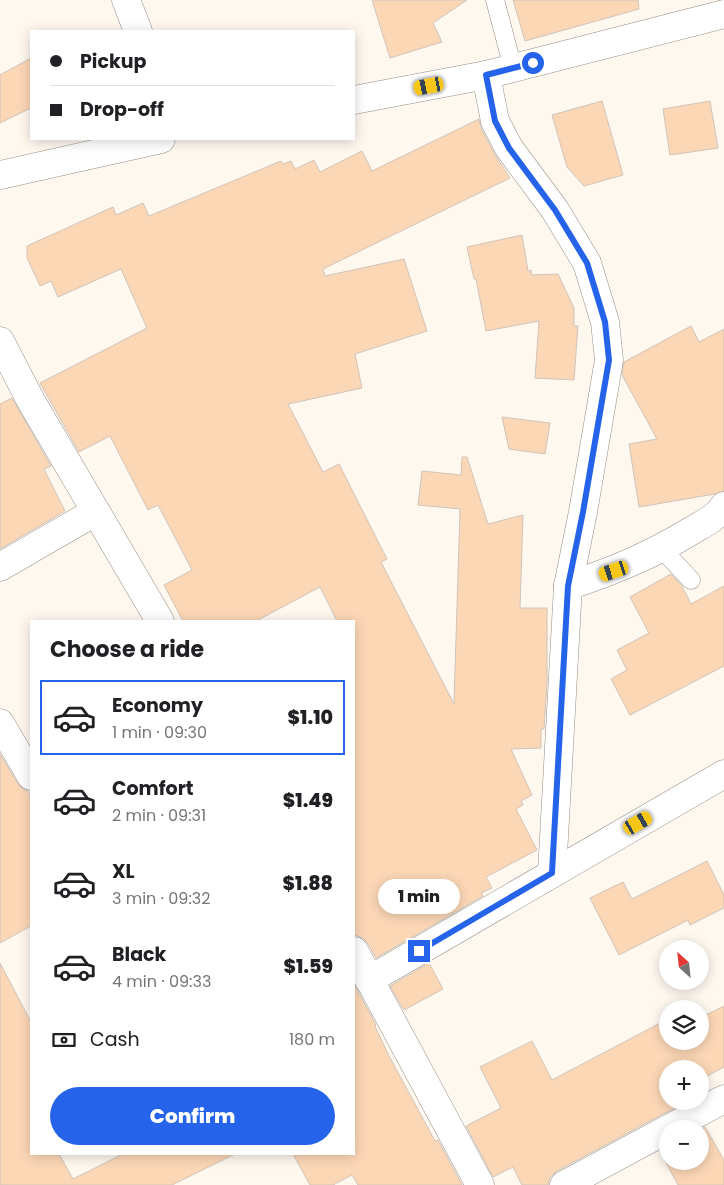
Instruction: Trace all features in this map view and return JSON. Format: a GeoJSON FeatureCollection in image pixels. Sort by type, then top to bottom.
{"type":"FeatureCollection","features":[{"type":"Feature","properties":{"kind":"street"},"geometry":{"type":"LineString","coordinates":[[126,0],[138,30]]}},
{"type":"Feature","properties":{"kind":"street"},"geometry":{"type":"LineString","coordinates":[[355,100],[486,75],[724,13],[720,0]]}},
{"type":"Feature","properties":{"kind":"street"},"geometry":{"type":"LineString","coordinates":[[486,75],[495,121],[509,148],[555,210],[587,263],[605,322],[609,360],[583,512],[568,586],[552,873]]}},
{"type":"Feature","properties":{"kind":"street"},"geometry":{"type":"LineString","coordinates":[[0,175],[157,140]]}},
{"type":"Feature","properties":{"kind":"street"},"geometry":{"type":"LineString","coordinates":[[0,341],[31,401],[159,620]]}},
{"type":"Feature","properties":{"kind":"street"},"geometry":{"type":"LineString","coordinates":[[568,586],[614,571],[662,549],[717,516],[724,506]]}},
{"type":"Feature","properties":{"kind":"street"},"geometry":{"type":"LineString","coordinates":[[0,567],[95,512]]}},
{"type":"Feature","properties":{"kind":"street"},"geometry":{"type":"LineString","coordinates":[[0,723],[30,774]]}},
{"type":"Feature","properties":{"kind":"street"},"geometry":{"type":"LineString","coordinates":[[370,980],[724,774]]}},
{"type":"Feature","properties":{"kind":"street"},"geometry":{"type":"LineString","coordinates":[[355,953],[480,1185]]}},
{"type":"Feature","properties":{"kind":"street"},"geometry":{"type":"LineString","coordinates":[[685,1120],[724,1099]]}},
{"type":"Feature","properties":{"kind":"street"},"geometry":{"type":"LineString","coordinates":[[564,1185],[659,1134]]}},
{"type":"Feature","properties":{"kind":"lane"},"geometry":{"type":"LineString","coordinates":[[495,0],[514,68]]}},
{"type":"Feature","properties":{"kind":"lane"},"geometry":{"type":"LineString","coordinates":[[662,549],[691,580]]}},
{"type":"Feature","properties":{"kind":"building"},"geometry":{"type":"Polygon","coordinates":[[[372,0],[467,0],[433,23],[442,42],[390,58],[372,0]]]}},
{"type":"Feature","properties":{"kind":"building"},"geometry":{"type":"Polygon","coordinates":[[[513,0],[638,0],[639,9],[525,41],[513,0]]]}},
{"type":"Feature","properties":{"kind":"building"},"geometry":{"type":"Polygon","coordinates":[[[30,59],[30,108],[0,123],[0,75],[30,59]]]}},
{"type":"Feature","properties":{"kind":"building"},"geometry":{"type":"Polygon","coordinates":[[[602,101],[623,175],[584,186],[567,167],[552,115],[602,101]]]}},
{"type":"Feature","properties":{"kind":"building"},"geometry":{"type":"Polygon","coordinates":[[[710,101],[718,148],[670,155],[663,109],[710,101]]]}},
{"type":"Feature","properties":{"kind":"building"},"geometry":{"type":"Polygon","coordinates":[[[479,119],[481,128],[495,155],[510,178],[323,269],[325,276],[404,259],[427,331],[355,354],[362,388],[288,404],[323,472],[339,464],[387,559],[381,562],[454,704],[460,509],[418,505],[422,471],[461,475],[462,457],[467,457],[488,524],[523,515],[520,608],[547,608],[547,683],[544,729],[541,729],[541,748],[511,749],[532,795],[521,801],[523,805],[516,809],[537,850],[486,877],[492,888],[481,893],[483,896],[376,958],[363,938],[355,935],[355,620],[336,620],[320,587],[258,620],[182,620],[164,585],[192,570],[158,505],[148,510],[110,436],[79,452],[40,383],[147,328],[121,269],[58,297],[51,281],[40,286],[27,258],[27,246],[113,207],[116,215],[143,203],[149,216],[281,161],[283,164],[291,161],[295,169],[314,160],[320,172],[362,151],[372,171],[479,119]]]}},
{"type":"Feature","properties":{"kind":"building"},"geometry":{"type":"Polygon","coordinates":[[[522,235],[528,271],[531,270],[532,275],[558,274],[574,308],[574,326],[578,326],[574,380],[535,378],[539,321],[486,331],[476,279],[474,279],[467,247],[522,235]]]}},
{"type":"Feature","properties":{"kind":"building"},"geometry":{"type":"Polygon","coordinates":[[[691,326],[699,342],[724,329],[724,491],[639,507],[629,444],[657,439],[622,375],[624,362],[691,326]]]}},
{"type":"Feature","properties":{"kind":"building"},"geometry":{"type":"Polygon","coordinates":[[[12,398],[51,466],[44,469],[65,511],[0,549],[0,404],[12,398]]]}},
{"type":"Feature","properties":{"kind":"building"},"geometry":{"type":"Polygon","coordinates":[[[502,417],[550,423],[545,454],[509,449],[502,417]]]}},
{"type":"Feature","properties":{"kind":"building"},"geometry":{"type":"Polygon","coordinates":[[[671,574],[682,586],[691,604],[724,586],[724,666],[630,715],[611,679],[627,670],[617,650],[649,633],[630,597],[671,574]]]}},
{"type":"Feature","properties":{"kind":"building"},"geometry":{"type":"Polygon","coordinates":[[[0,754],[18,784],[28,791],[30,795],[30,927],[0,943],[0,754]]]}},
{"type":"Feature","properties":{"kind":"building"},"geometry":{"type":"Polygon","coordinates":[[[707,861],[724,895],[724,908],[690,925],[688,920],[619,955],[590,898],[623,882],[632,899],[707,861]]]}},
{"type":"Feature","properties":{"kind":"building"},"geometry":{"type":"Polygon","coordinates":[[[0,963],[30,1020],[30,1155],[60,1155],[73,1179],[121,1155],[233,1155],[172,1185],[0,1185],[0,963]]]}},
{"type":"Feature","properties":{"kind":"building"},"geometry":{"type":"Polygon","coordinates":[[[429,963],[443,989],[404,1010],[390,986],[429,963]]]}},
{"type":"Feature","properties":{"kind":"building"},"geometry":{"type":"Polygon","coordinates":[[[355,986],[376,1025],[389,1056],[435,1141],[438,1140],[462,1185],[358,1185],[352,1175],[333,1185],[310,1185],[294,1155],[355,1155],[355,986]]]}},
{"type":"Feature","properties":{"kind":"building"},"geometry":{"type":"Polygon","coordinates":[[[724,1006],[724,1067],[709,1075],[709,1060],[659,1060],[659,1110],[670,1110],[557,1171],[550,1177],[548,1185],[522,1185],[513,1167],[493,1177],[466,1126],[501,1108],[480,1067],[532,1041],[552,1080],[659,1024],[659,1050],[709,1050],[709,1014],[724,1006]]]}},
{"type":"Feature","properties":{"kind":"building"},"geometry":{"type":"Polygon","coordinates":[[[709,1134],[724,1160],[724,1185],[678,1185],[670,1170],[709,1170],[709,1134]]]}},
{"type":"Feature","properties":{"kind":"route"},"geometry":{"type":"LineString","coordinates":[[419,951],[552,873],[568,586],[583,512],[609,360],[605,322],[587,263],[555,210],[509,148],[495,121],[486,75],[533,63]]}}]}
